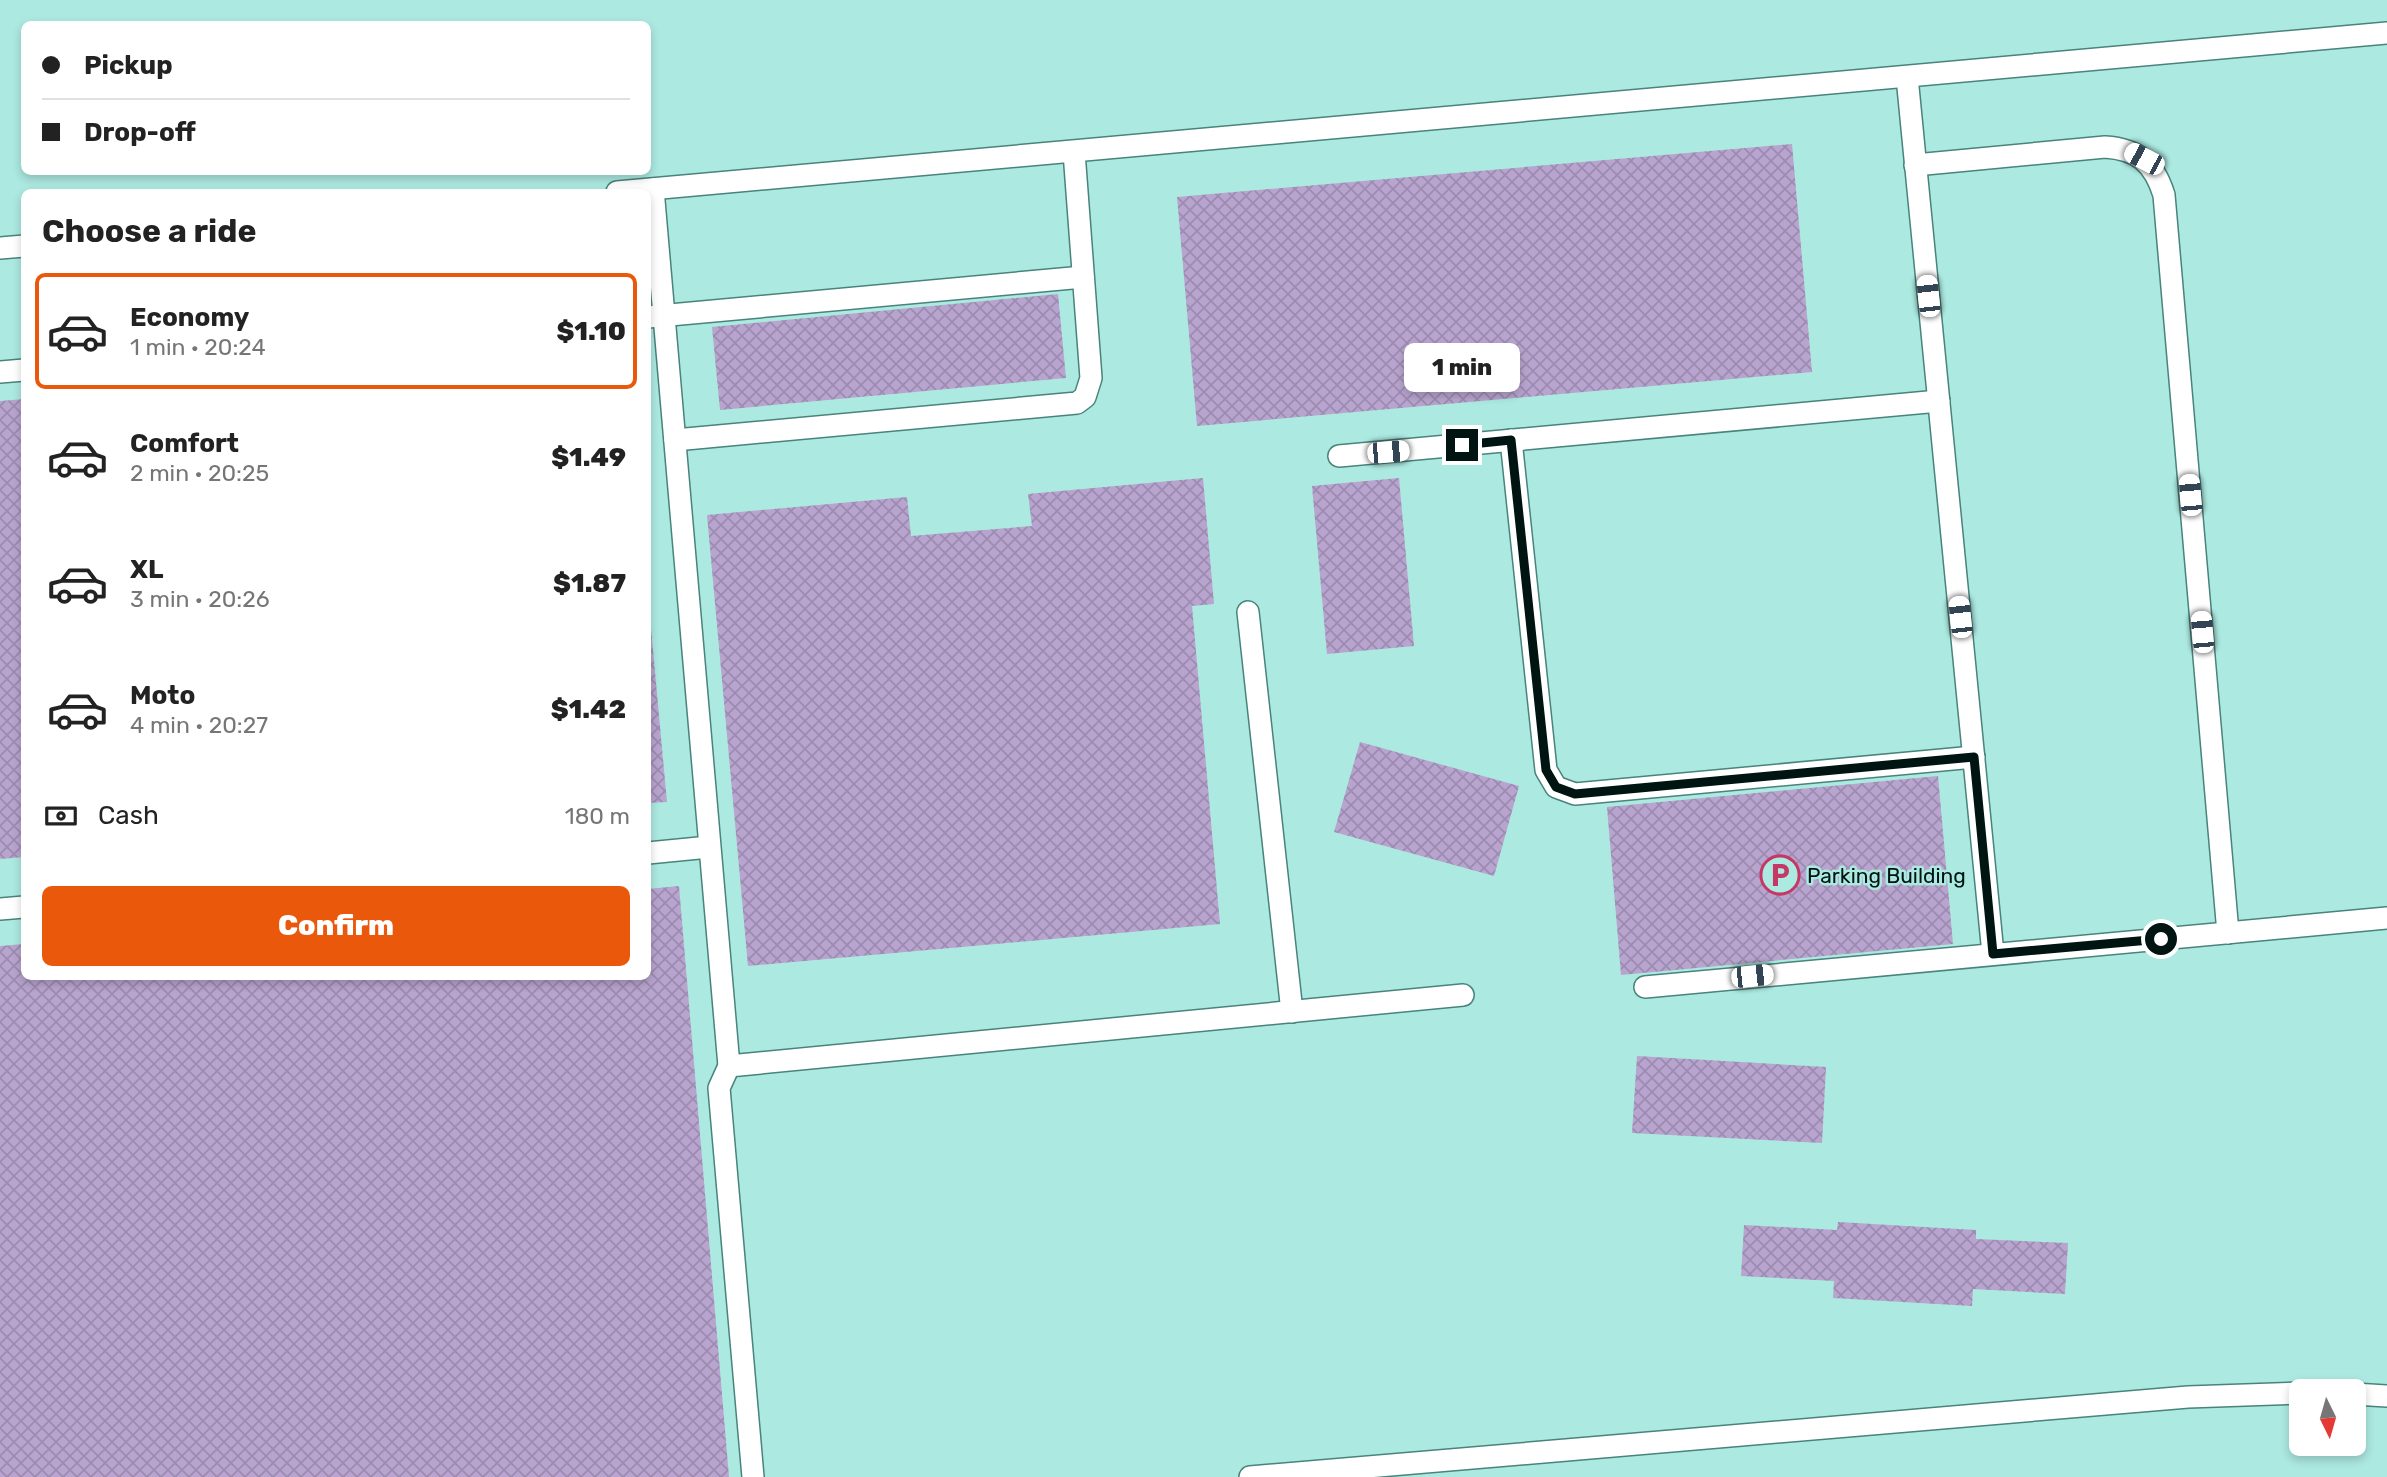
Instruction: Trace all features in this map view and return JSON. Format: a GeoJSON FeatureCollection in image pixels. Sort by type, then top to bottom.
{"type":"FeatureCollection","features":[{"type":"Feature","properties":{"kind":"lane"},"geometry":{"type":"LineString","coordinates":[[752,1477],[719,1088],[729,1066],[675,440],[656,316],[653,189],[2387,33]]}},
{"type":"Feature","properties":{"kind":"lane"},"geometry":{"type":"LineString","coordinates":[[1907,77],[1993,954]]}},
{"type":"Feature","properties":{"kind":"lane"},"geometry":{"type":"LineString","coordinates":[[1915,165],[2105,146],[2126,148],[2144,159],[2158,174],[2164,195],[2228,933]]}},
{"type":"Feature","properties":{"kind":"lane"},"geometry":{"type":"LineString","coordinates":[[675,440],[1077,403],[1085,397],[1091,378],[1074,152]]}},
{"type":"Feature","properties":{"kind":"lane"},"geometry":{"type":"LineString","coordinates":[[0,248],[21,246]]}},
{"type":"Feature","properties":{"kind":"lane"},"geometry":{"type":"LineString","coordinates":[[656,316],[1083,277]]}},
{"type":"Feature","properties":{"kind":"lane"},"geometry":{"type":"LineString","coordinates":[[0,372],[21,370]]}},
{"type":"Feature","properties":{"kind":"lane"},"geometry":{"type":"LineString","coordinates":[[1339,456],[1939,401]]}},
{"type":"Feature","properties":{"kind":"lane"},"geometry":{"type":"LineString","coordinates":[[1511,440],[1546,770],[1556,787],[1575,794],[1974,757]]}},
{"type":"Feature","properties":{"kind":"lane"},"geometry":{"type":"LineString","coordinates":[[1248,612],[1292,1012]]}},
{"type":"Feature","properties":{"kind":"lane"},"geometry":{"type":"LineString","coordinates":[[651,853],[709,847]]}},
{"type":"Feature","properties":{"kind":"lane"},"geometry":{"type":"LineString","coordinates":[[0,909],[21,907]]}},
{"type":"Feature","properties":{"kind":"lane"},"geometry":{"type":"LineString","coordinates":[[1646,986],[2387,918]]}},
{"type":"Feature","properties":{"kind":"lane"},"geometry":{"type":"LineString","coordinates":[[729,1066],[1464,995]]}},
{"type":"Feature","properties":{"kind":"lane"},"geometry":{"type":"LineString","coordinates":[[1250,1477],[2188,1397],[2289,1393]]}},
{"type":"Feature","properties":{"kind":"lane"},"geometry":{"type":"LineString","coordinates":[[2366,1395],[2387,1396]]}},
{"type":"Feature","properties":{"kind":"building"},"geometry":{"type":"Polygon","coordinates":[[[1792,144],[1812,372],[1197,426],[1177,197],[1792,144]]]}},
{"type":"Feature","properties":{"kind":"building"},"geometry":{"type":"Polygon","coordinates":[[[1058,294],[1066,378],[720,410],[712,327],[1058,294]]]}},
{"type":"Feature","properties":{"kind":"building"},"geometry":{"type":"Polygon","coordinates":[[[21,399],[21,857],[0,859],[0,401],[21,399]]]}},
{"type":"Feature","properties":{"kind":"building"},"geometry":{"type":"Polygon","coordinates":[[[1203,478],[1214,604],[1192,606],[1220,924],[748,966],[707,515],[907,497],[911,536],[1032,526],[1028,494],[1203,478]]]}},
{"type":"Feature","properties":{"kind":"building"},"geometry":{"type":"Polygon","coordinates":[[[1399,478],[1414,646],[1327,654],[1312,486],[1399,478]]]}},
{"type":"Feature","properties":{"kind":"building"},"geometry":{"type":"Polygon","coordinates":[[[651,629],[667,802],[651,803],[651,629]]]}},
{"type":"Feature","properties":{"kind":"building"},"geometry":{"type":"Polygon","coordinates":[[[1360,742],[1519,786],[1494,876],[1334,832],[1360,742]]]}},
{"type":"Feature","properties":{"kind":"building","name":"Parking Building"},"geometry":{"type":"Polygon","coordinates":[[[1938,776],[1953,944],[1621,975],[1607,807],[1938,776]]]}},
{"type":"Feature","properties":{"kind":"building"},"geometry":{"type":"Polygon","coordinates":[[[679,886],[729,1477],[0,1477],[0,946],[21,944],[21,980],[651,980],[651,889],[679,886]]]}},
{"type":"Feature","properties":{"kind":"building"},"geometry":{"type":"Polygon","coordinates":[[[1637,1056],[1826,1067],[1822,1143],[1632,1133],[1637,1056]]]}},
{"type":"Feature","properties":{"kind":"building"},"geometry":{"type":"Polygon","coordinates":[[[1838,1222],[1976,1230],[1976,1239],[2068,1243],[2065,1294],[1973,1289],[1972,1306],[1833,1298],[1834,1281],[1741,1276],[1744,1225],[1837,1230],[1838,1222]]]}},
{"type":"Feature","properties":{"kind":"place","name":"Parking Building"},"geometry":{"type":"Point","coordinates":[1780,875]}},
{"type":"Feature","properties":{"kind":"route"},"geometry":{"type":"LineString","coordinates":[[1462,445],[1511,440],[1546,770],[1549,780],[1556,787],[1565,793],[1575,794],[1974,757],[1993,954],[2161,939]]}}]}
